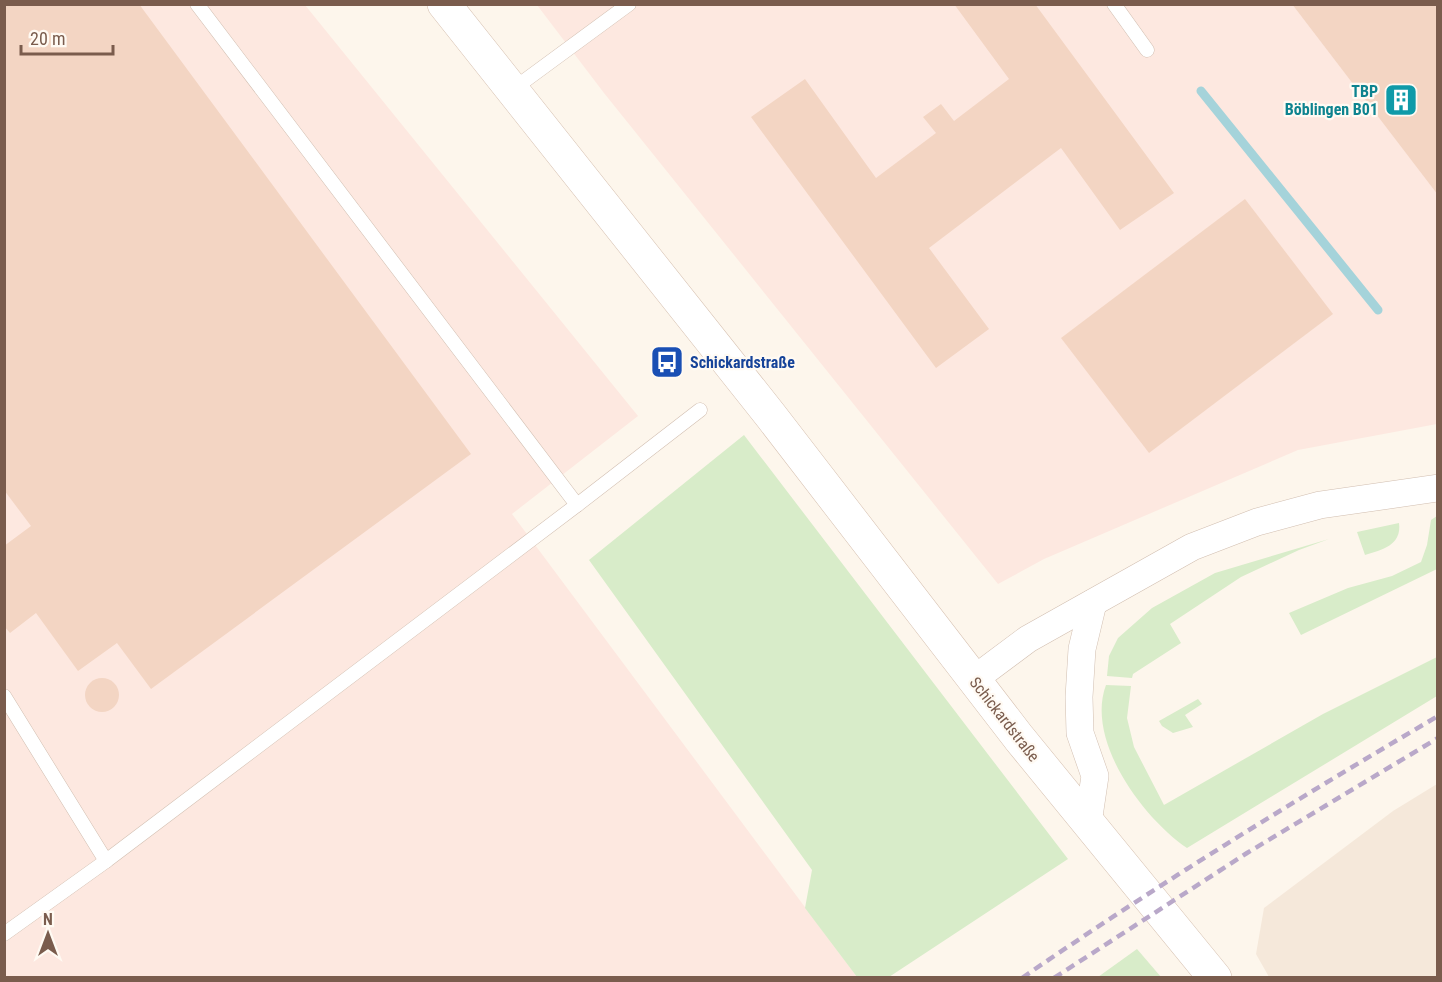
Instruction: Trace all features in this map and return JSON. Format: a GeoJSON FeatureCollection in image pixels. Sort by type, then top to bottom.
{"type":"FeatureCollection","features":[{"type":"Feature","properties":{"kind":"street","name":"Schickardstraße"},"geometry":{"type":"LineString","coordinates":[[444,4],[771,416],[973,680],[1215,978]]}},
{"type":"Feature","properties":{"kind":"street"},"geometry":{"type":"LineString","coordinates":[[973,680],[1028,639],[1192,547],[1257,522],[1320,506],[1437,488]]}},
{"type":"Feature","properties":{"kind":"street"},"geometry":{"type":"LineString","coordinates":[[1088,823],[1095,776],[1080,733],[1079,697],[1082,650],[1093,603]]}},
{"type":"Feature","properties":{"kind":"lane"},"geometry":{"type":"LineString","coordinates":[[197,4],[577,506]]}},
{"type":"Feature","properties":{"kind":"lane"},"geometry":{"type":"LineString","coordinates":[[511,91],[629,4]]}},
{"type":"Feature","properties":{"kind":"lane"},"geometry":{"type":"LineString","coordinates":[[1114,4],[1147,50]]}},
{"type":"Feature","properties":{"kind":"lane"},"geometry":{"type":"LineString","coordinates":[[4,934],[106,861],[577,506],[700,410]]}},
{"type":"Feature","properties":{"kind":"lane"},"geometry":{"type":"LineString","coordinates":[[4,696],[106,861]]}},
{"type":"Feature","properties":{"kind":"shaded area"},"geometry":{"type":"Polygon","coordinates":[[[5,5],[305,5],[638,416],[512,514],[857,977],[5,978],[5,5]]]}},
{"type":"Feature","properties":{"kind":"shaded area"},"geometry":{"type":"Polygon","coordinates":[[[537,5],[1437,5],[1437,424],[1298,450],[1044,559],[998,584],[604,93],[537,5]]]}},
{"type":"Feature","properties":{"kind":"shaded area"},"geometry":{"type":"Polygon","coordinates":[[[1437,784],[1437,977],[1269,977],[1256,954],[1264,908],[1393,811],[1437,784]]]}},
{"type":"Feature","properties":{"kind":"green space"},"geometry":{"type":"Polygon","coordinates":[[[744,435],[1068,859],[889,977],[857,977],[805,908],[812,870],[589,560],[744,435]]]}},
{"type":"Feature","properties":{"kind":"green space"},"geometry":{"type":"Polygon","coordinates":[[[1437,516],[1437,569],[1301,635],[1289,613],[1348,588],[1392,576],[1421,562],[1427,545],[1431,520],[1437,516]]]}},
{"type":"Feature","properties":{"kind":"green space"},"geometry":{"type":"Polygon","coordinates":[[[1399,523],[1397,537],[1390,545],[1365,555],[1357,532],[1399,523]]]}},
{"type":"Feature","properties":{"kind":"green space"},"geometry":{"type":"Polygon","coordinates":[[[1329,539],[1241,577],[1170,624],[1181,643],[1133,674],[1132,678],[1107,676],[1109,656],[1118,638],[1152,608],[1215,573],[1329,539]]]}},
{"type":"Feature","properties":{"kind":"green space"},"geometry":{"type":"Polygon","coordinates":[[[1437,657],[1437,696],[1187,848],[1153,818],[1122,777],[1111,754],[1104,730],[1102,707],[1106,685],[1131,686],[1127,718],[1134,747],[1164,805],[1323,714],[1437,657]]]}},
{"type":"Feature","properties":{"kind":"green space"},"geometry":{"type":"Polygon","coordinates":[[[1198,699],[1202,704],[1185,715],[1193,727],[1173,733],[1162,726],[1159,721],[1198,699]]]}},
{"type":"Feature","properties":{"kind":"green space"},"geometry":{"type":"Polygon","coordinates":[[[1137,949],[1161,977],[1098,977],[1137,949]]]}},
{"type":"Feature","properties":{"kind":"building"},"geometry":{"type":"Polygon","coordinates":[[[4,4],[139,4],[471,454],[151,689],[117,643],[78,671],[36,613],[10,633],[4,626],[4,546],[31,526],[4,490],[4,4]]]}},
{"type":"Feature","properties":{"kind":"building"},"geometry":{"type":"Polygon","coordinates":[[[954,4],[1035,4],[1174,193],[1120,230],[1061,148],[929,248],[989,329],[936,368],[751,117],[805,79],[876,178],[936,133],[923,117],[941,104],[954,121],[1009,79],[954,4]]]}},
{"type":"Feature","properties":{"kind":"building","name":"TBP Böblingen B01"},"geometry":{"type":"Polygon","coordinates":[[[1292,4],[1438,4],[1438,195],[1292,4]]]}},
{"type":"Feature","properties":{"kind":"building"},"geometry":{"type":"Polygon","coordinates":[[[1245,199],[1333,314],[1149,453],[1061,338],[1245,199]]]}},
{"type":"Feature","properties":{"kind":"building"},"geometry":{"type":"Polygon","coordinates":[[[102,678],[114,683],[119,695],[114,707],[102,712],[90,707],[85,695],[90,683],[102,678]]]}},
{"type":"Feature","properties":{"kind":"waterway"},"geometry":{"type":"LineString","coordinates":[[1201,91],[1378,310]]}},
{"type":"Feature","properties":{"kind":"railway"},"geometry":{"type":"LineString","coordinates":[[1022,978],[1228,843],[1438,716]]}},
{"type":"Feature","properties":{"kind":"railway"},"geometry":{"type":"LineString","coordinates":[[1054,978],[1247,853],[1438,738]]}},
{"type":"Feature","properties":{"kind":"place","name":"TBP Böblingen B01"},"geometry":{"type":"Point","coordinates":[1401,100]}},
{"type":"Feature","properties":{"kind":"place","name":"Schickardstraße"},"geometry":{"type":"Point","coordinates":[667,362]}}]}
